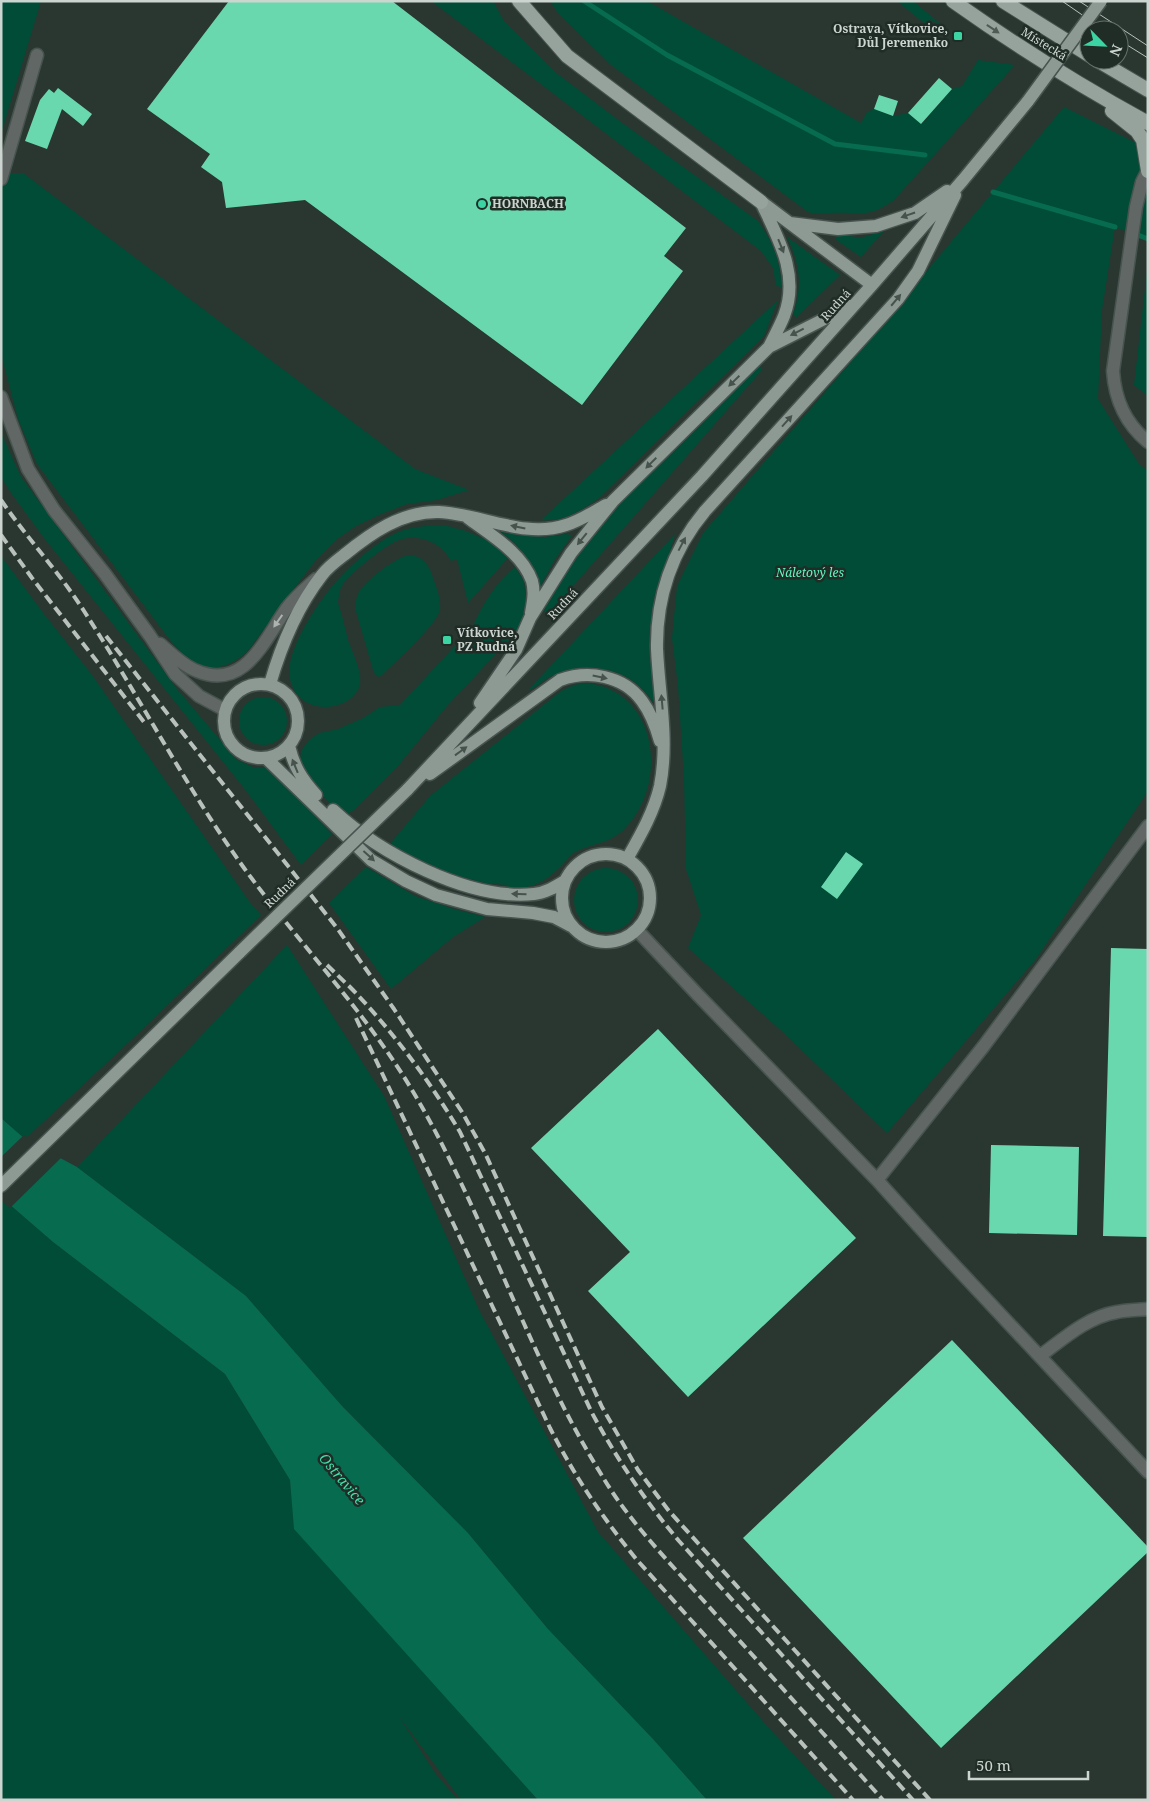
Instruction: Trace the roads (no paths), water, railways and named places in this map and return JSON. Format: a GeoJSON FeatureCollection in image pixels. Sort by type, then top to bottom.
{"type":"FeatureCollection","features":[{"type":"Feature","properties":{"kind":"highway"},"geometry":{"type":"LineString","coordinates":[[519,1],[567,56],[761,202]]}},
{"type":"Feature","properties":{"kind":"highway","name":"Místecká"},"geometry":{"type":"LineString","coordinates":[[953,1],[993,30],[1076,82],[1148,123]]}},
{"type":"Feature","properties":{"kind":"highway","name":"Místecká"},"geometry":{"type":"LineString","coordinates":[[1003,1],[1079,49]]}},
{"type":"Feature","properties":{"kind":"highway"},"geometry":{"type":"LineString","coordinates":[[1114,70],[1148,90]]}},
{"type":"Feature","properties":{"kind":"highway"},"geometry":{"type":"LineString","coordinates":[[1076,82],[1138,131],[1143,140],[1147,172]]}},
{"type":"Feature","properties":{"kind":"main road","name":"Rudná"},"geometry":{"type":"LineString","coordinates":[[1,1186],[407,790],[702,476],[963,180],[1028,101],[1101,1]]}},
{"type":"Feature","properties":{"kind":"main road"},"geometry":{"type":"LineString","coordinates":[[790,223],[838,229],[876,226],[915,213],[963,180]]}},
{"type":"Feature","properties":{"kind":"main road"},"geometry":{"type":"LineString","coordinates":[[627,859],[654,806],[660,785],[664,730],[657,650],[659,612],[667,576],[680,546],[704,511],[898,299],[918,271],[963,180]]}},
{"type":"Feature","properties":{"kind":"main road"},"geometry":{"type":"LineString","coordinates":[[761,202],[872,285]]}},
{"type":"Feature","properties":{"kind":"main road"},"geometry":{"type":"LineString","coordinates":[[761,202],[784,254],[790,278],[789,295],[784,316],[769,347]]}},
{"type":"Feature","properties":{"kind":"main road"},"geometry":{"type":"LineString","coordinates":[[456,738],[512,657],[530,618],[571,552],[613,501],[769,347],[857,302]]}},
{"type":"Feature","properties":{"kind":"main road"},"geometry":{"type":"LineString","coordinates":[[270,684],[279,656],[292,626],[323,573],[360,542],[392,522],[410,516],[430,513],[464,515],[529,529],[545,529],[569,524],[613,501]]}},
{"type":"Feature","properties":{"kind":"main road"},"geometry":{"type":"LineString","coordinates":[[464,515],[510,551],[527,572],[534,590],[530,618]]}},
{"type":"Feature","properties":{"kind":"main road"},"geometry":{"type":"LineString","coordinates":[[407,790],[555,683],[568,677],[594,675],[609,679],[634,692],[648,709],[662,750]]}},
{"type":"Feature","properties":{"kind":"main road"},"geometry":{"type":"LineString","coordinates":[[259,683],[270,684],[290,697],[298,712],[297,729],[289,746],[282,752],[266,758],[255,758],[245,755],[229,741],[225,731],[225,710],[230,700],[243,689],[259,683]]}},
{"type":"Feature","properties":{"kind":"main road"},"geometry":{"type":"LineString","coordinates":[[266,758],[371,860],[406,881],[436,895],[487,910],[532,912],[554,917],[571,926],[581,935],[600,942],[620,940],[637,930],[646,918],[650,896],[647,881],[639,868],[627,859],[610,854],[591,856],[576,866],[565,881],[552,889],[534,894],[503,893],[471,887],[412,865],[394,856],[357,831],[323,802],[299,775],[293,764],[289,746]]}},
{"type":"Feature","properties":{"kind":"main road"},"geometry":{"type":"LineString","coordinates":[[565,881],[562,904],[571,926]]}},
{"type":"Feature","properties":{"kind":"street"},"geometry":{"type":"LineString","coordinates":[[1,179],[37,55]]}},
{"type":"Feature","properties":{"kind":"street"},"geometry":{"type":"LineString","coordinates":[[1147,172],[1136,207],[1113,371],[1115,390],[1120,407],[1132,426],[1148,442]]}},
{"type":"Feature","properties":{"kind":"street"},"geometry":{"type":"LineString","coordinates":[[1,397],[28,469],[54,510],[106,574],[181,680],[204,700],[225,710]]}},
{"type":"Feature","properties":{"kind":"street"},"geometry":{"type":"LineString","coordinates":[[150,636],[189,667],[197,671],[214,675],[238,671],[249,662],[288,606],[323,573]]}},
{"type":"Feature","properties":{"kind":"street"},"geometry":{"type":"LineString","coordinates":[[877,1180],[983,1047],[1148,826]]}},
{"type":"Feature","properties":{"kind":"street"},"geometry":{"type":"LineString","coordinates":[[637,930],[698,996],[877,1180],[940,1251],[1148,1472]]}},
{"type":"Feature","properties":{"kind":"street"},"geometry":{"type":"LineString","coordinates":[[1040,1356],[1080,1326],[1098,1317],[1117,1312],[1148,1309]]}},
{"type":"Feature","properties":{"kind":"water","name":"Ostravice"},"geometry":{"type":"Polygon","coordinates":[[[1,1118],[25,1139],[77,1167],[246,1296],[342,1406],[468,1533],[548,1629],[653,1739],[707,1800],[538,1800],[294,1529],[290,1480],[225,1374],[53,1242],[1,1197],[1,1118]]]}},
{"type":"Feature","properties":{"kind":"waterway"},"geometry":{"type":"LineString","coordinates":[[584,1],[667,55],[835,144],[925,155]]}},
{"type":"Feature","properties":{"kind":"waterway"},"geometry":{"type":"LineString","coordinates":[[993,192],[1115,227]]}},
{"type":"Feature","properties":{"kind":"waterway"},"geometry":{"type":"LineString","coordinates":[[1133,233],[1148,239]]}},
{"type":"Feature","properties":{"kind":"tram line"},"geometry":{"type":"LineString","coordinates":[[1062,1],[1090,20]]}},
{"type":"Feature","properties":{"kind":"tram line"},"geometry":{"type":"LineString","coordinates":[[1079,1],[1148,46]]}},
{"type":"Feature","properties":{"kind":"tram line"},"geometry":{"type":"LineString","coordinates":[[1129,46],[1148,58]]}},
{"type":"Feature","properties":{"kind":"railway"},"geometry":{"type":"LineString","coordinates":[[1,500],[84,611],[222,837],[265,896],[355,1007],[415,1095],[464,1188],[551,1381],[575,1428],[615,1497],[657,1549],[883,1800]]}},
{"type":"Feature","properties":{"kind":"railway"},"geometry":{"type":"LineString","coordinates":[[1,535],[144,722]]}},
{"type":"Feature","properties":{"kind":"railway"},"geometry":{"type":"LineString","coordinates":[[106,636],[337,928],[394,1009],[462,1112],[485,1153],[602,1407],[638,1470],[669,1511],[930,1800]]}},
{"type":"Feature","properties":{"kind":"railway"},"geometry":{"type":"LineString","coordinates":[[327,965],[354,991]]}},
{"type":"Feature","properties":{"kind":"railway"},"geometry":{"type":"LineString","coordinates":[[349,986],[409,1056],[436,1093],[460,1132],[592,1413],[632,1479],[679,1541],[913,1800]]}},
{"type":"Feature","properties":{"kind":"railway"},"geometry":{"type":"LineString","coordinates":[[356,1018],[550,1428],[579,1480],[637,1560],[853,1800]]}},
{"type":"Feature","properties":{"kind":"place","name":"Ostrava, Vítkovice, Důl Jeremenko"},"geometry":{"type":"Point","coordinates":[958,36]}},
{"type":"Feature","properties":{"kind":"place","name":"HORNBACH"},"geometry":{"type":"Point","coordinates":[482,204]}},
{"type":"Feature","properties":{"kind":"place","name":"Vítkovice, PZ Rudná"},"geometry":{"type":"Point","coordinates":[447,640]}},
{"type":"Feature","properties":{"kind":"park label","name":"Náletový les"},"geometry":{"type":"Point","coordinates":[810,573]}}]}
